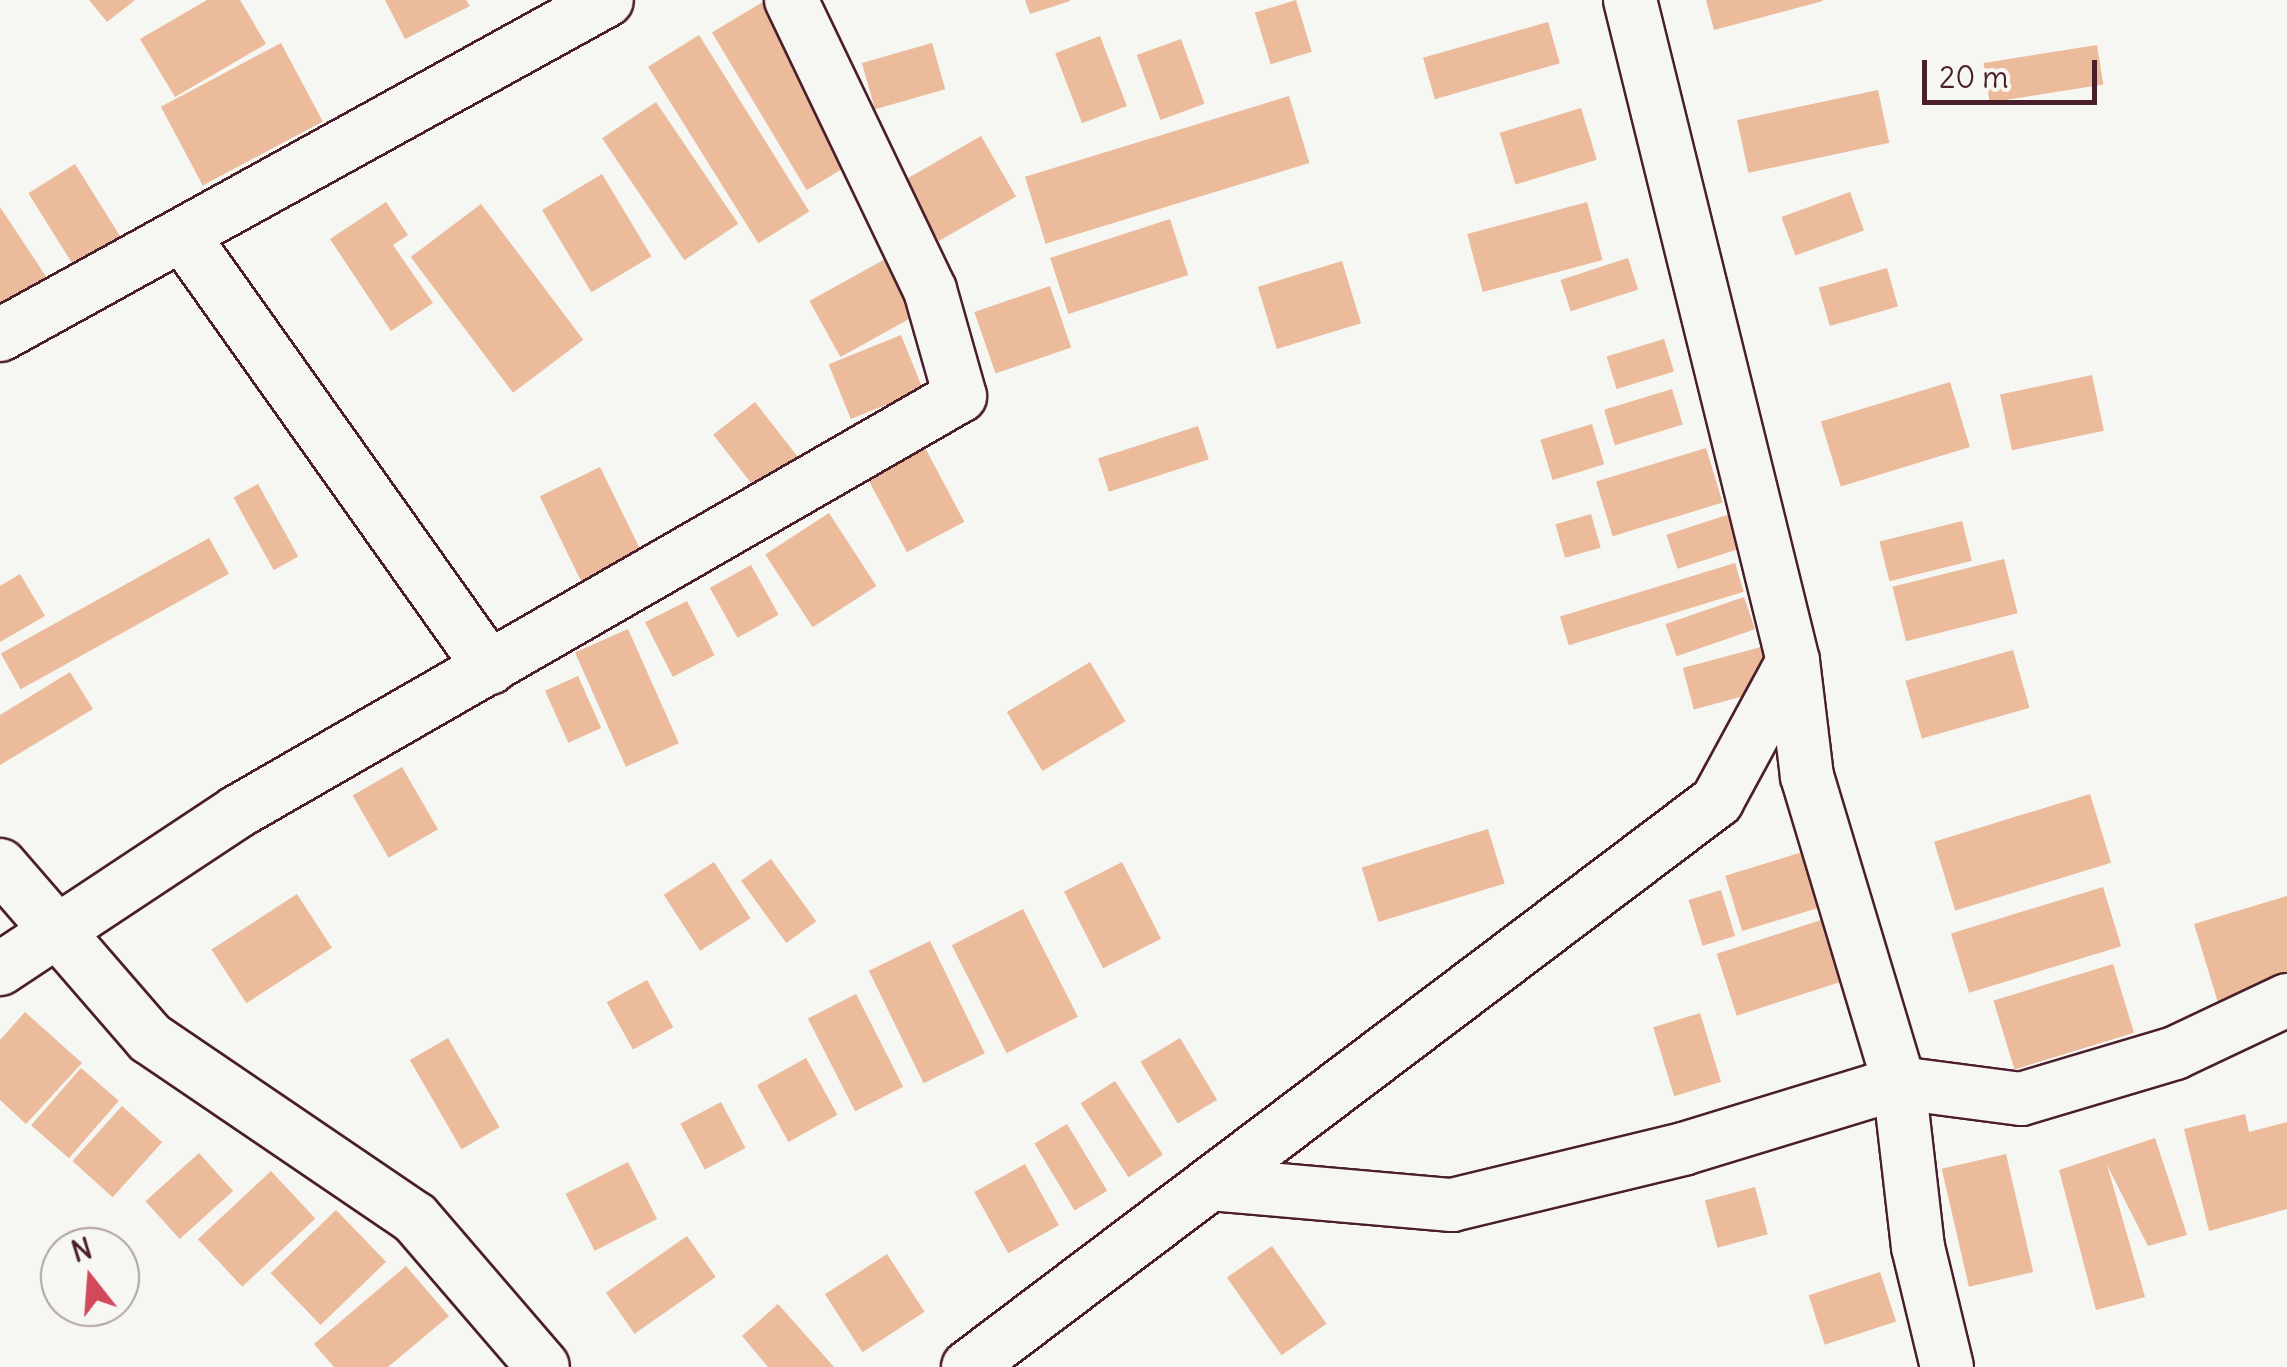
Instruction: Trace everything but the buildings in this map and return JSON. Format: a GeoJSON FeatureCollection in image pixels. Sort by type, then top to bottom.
{"type":"FeatureCollection","features":[{"type":"Feature","properties":{"kind":"street"},"geometry":{"type":"LineString","coordinates":[[0,335],[606,0]]}},
{"type":"Feature","properties":{"kind":"street"},"geometry":{"type":"LineString","coordinates":[[0,969],[60,933],[237,812],[960,396],[930,290],[791,0]]}},
{"type":"Feature","properties":{"kind":"street"},"geometry":{"type":"LineString","coordinates":[[1630,0],[1793,661],[1807,776],[1899,1083],[1918,1247],[1947,1367]]}},
{"type":"Feature","properties":{"kind":"street"},"geometry":{"type":"LineString","coordinates":[[183,236],[490,668]]}},
{"type":"Feature","properties":{"kind":"street"},"geometry":{"type":"LineString","coordinates":[[968,1367],[1717,801],[1793,661]]}},
{"type":"Feature","properties":{"kind":"street"},"geometry":{"type":"LineString","coordinates":[[0,864],[150,1038],[415,1218],[543,1367]]}},
{"type":"Feature","properties":{"kind":"street"},"geometry":{"type":"LineString","coordinates":[[1211,1184],[1452,1204],[1683,1149],[1899,1083],[2021,1100],[2174,1054],[2287,1000]]}}]}
